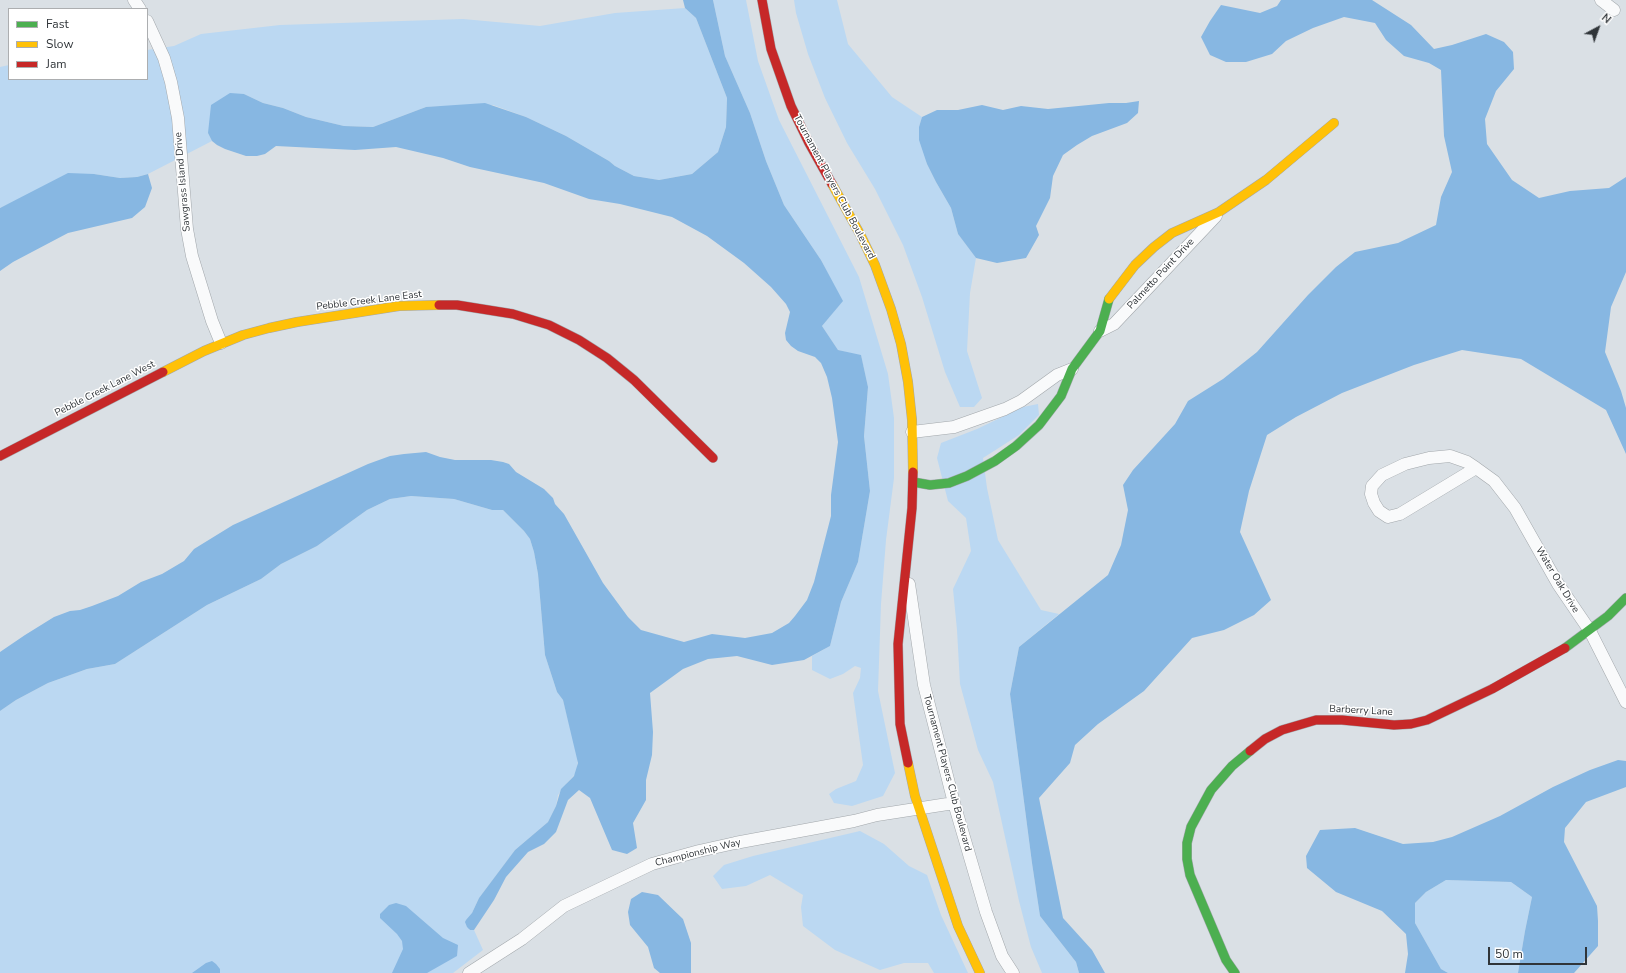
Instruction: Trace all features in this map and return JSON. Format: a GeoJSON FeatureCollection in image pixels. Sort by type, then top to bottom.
{"type":"FeatureCollection","features":[{"type":"Feature","properties":{"kind":"street","name":"Tournament Players Club Boulevard"},"geometry":{"type":"LineString","coordinates":[[762,0],[771,49],[780,78],[809,143],[860,234],[875,265],[891,309],[901,344],[908,382],[912,432],[913,482],[907,565],[898,644],[900,724],[915,796],[958,926],[980,973]]}},
{"type":"Feature","properties":{"kind":"street"},"geometry":{"type":"LineString","coordinates":[[1601,0],[1614,10]]}},
{"type":"Feature","properties":{"kind":"street","name":"Sawgrass Island Drive"},"geometry":{"type":"LineString","coordinates":[[148,24],[164,58],[171,82],[178,118],[187,229],[192,256],[212,321],[221,343]]}},
{"type":"Feature","properties":{"kind":"street","name":"Palmetto Point Drive"},"geometry":{"type":"LineString","coordinates":[[913,482],[930,485],[949,483],[995,461],[1016,446],[1039,425],[1061,396],[1072,369],[1100,331],[1110,299],[1135,265],[1154,247],[1172,234],[1219,212],[1266,180],[1334,124]]}},
{"type":"Feature","properties":{"kind":"street","name":"Palmetto Point Drive"},"geometry":{"type":"LineString","coordinates":[[1100,331],[1114,324],[1219,212]]}},
{"type":"Feature","properties":{"kind":"street","name":"Pebble Creek Lane East"},"geometry":{"type":"LineString","coordinates":[[221,343],[270,328],[400,306],[457,305],[485,308],[513,314],[549,325],[579,340],[607,358],[634,380],[713,458]]}},
{"type":"Feature","properties":{"kind":"street","name":"Pebble Creek Lane West"},"geometry":{"type":"LineString","coordinates":[[0,456],[196,354],[221,343]]}},
{"type":"Feature","properties":{"kind":"street","name":"Palmetto Point Drive"},"geometry":{"type":"LineString","coordinates":[[912,432],[954,427],[1005,409],[1021,401],[1057,375],[1072,369]]}},
{"type":"Feature","properties":{"kind":"street","name":"Water Oak Drive"},"geometry":{"type":"LineString","coordinates":[[1476,468],[1400,514],[1388,517],[1379,511],[1371,494],[1372,486],[1382,475],[1405,464],[1429,458],[1450,456],[1468,462],[1494,480],[1515,508],[1558,584],[1590,631],[1626,702]]}},
{"type":"Feature","properties":{"kind":"street","name":"Tournament Players Club Boulevard"},"geometry":{"type":"LineString","coordinates":[[907,565],[924,685],[954,803],[986,912],[1002,956],[1013,973]]}},
{"type":"Feature","properties":{"kind":"street","name":"Barberry Lane"},"geometry":{"type":"LineString","coordinates":[[1235,973],[1226,960],[1190,875],[1187,859],[1187,842],[1191,827],[1199,810],[1211,790],[1232,766],[1265,739],[1282,730],[1299,724],[1316,720],[1342,720],[1411,724],[1427,720],[1544,662],[1590,631],[1626,598]]}},
{"type":"Feature","properties":{"kind":"street","name":"Championship Way"},"geometry":{"type":"LineString","coordinates":[[469,973],[522,939],[564,906],[652,864],[734,843],[854,821],[877,815],[954,803]]}},
{"type":"Feature","properties":{"kind":"shaded area"},"geometry":{"type":"Polygon","coordinates":[[[683,0],[713,0],[725,56],[750,113],[766,161],[784,205],[821,260],[843,301],[822,326],[838,350],[861,355],[868,387],[864,436],[870,491],[858,562],[841,602],[830,646],[804,660],[772,665],[737,656],[708,659],[683,669],[650,693],[653,732],[652,755],[646,780],[646,800],[633,823],[637,848],[627,854],[612,850],[590,798],[579,790],[568,800],[556,832],[544,844],[528,852],[506,877],[494,900],[474,930],[470,930],[467,927],[465,922],[472,913],[479,898],[515,850],[548,822],[556,806],[561,789],[574,776],[578,763],[563,700],[557,692],[545,655],[538,574],[530,539],[503,510],[492,510],[454,499],[411,496],[390,499],[367,510],[317,546],[281,564],[261,579],[207,605],[115,664],[87,669],[48,683],[16,700],[0,711],[0,652],[25,635],[54,617],[70,611],[80,610],[118,596],[141,582],[162,574],[184,561],[194,549],[233,525],[368,464],[390,456],[404,454],[426,452],[455,460],[491,460],[503,462],[509,464],[516,472],[544,489],[553,498],[555,504],[564,514],[603,583],[628,617],[641,630],[684,642],[712,634],[745,638],[772,633],[789,623],[807,600],[814,582],[831,516],[831,495],[838,442],[832,398],[827,377],[821,363],[815,357],[798,351],[786,340],[785,333],[790,312],[786,304],[771,287],[744,263],[707,236],[672,217],[620,204],[589,199],[544,183],[470,167],[443,158],[396,147],[355,150],[276,146],[265,154],[246,156],[217,145],[212,141],[208,133],[211,105],[230,93],[244,94],[263,103],[283,108],[306,117],[344,126],[373,127],[426,107],[485,103],[526,117],[566,136],[634,176],[659,180],[692,174],[718,152],[726,127],[727,98],[696,18],[685,8],[683,0]]]}},
{"type":"Feature","properties":{"kind":"shaded area"},"geometry":{"type":"Polygon","coordinates":[[[713,0],[746,0],[758,61],[779,120],[859,277],[888,374],[894,418],[894,478],[886,540],[881,604],[878,691],[895,773],[883,796],[852,806],[834,803],[829,794],[836,789],[856,781],[863,765],[853,693],[860,678],[861,668],[855,666],[843,674],[830,679],[812,670],[812,656],[830,646],[841,602],[858,562],[870,491],[864,436],[868,387],[861,356],[838,350],[822,326],[842,301],[821,260],[784,205],[766,161],[750,113],[725,56],[713,0]]]}},
{"type":"Feature","properties":{"kind":"shaded area"},"geometry":{"type":"Polygon","coordinates":[[[794,0],[837,0],[848,44],[892,97],[922,117],[919,127],[927,164],[951,208],[958,234],[976,258],[970,293],[967,351],[982,398],[974,407],[960,407],[945,372],[922,297],[903,245],[875,189],[847,143],[825,98],[808,54],[796,13],[794,0]]]}},
{"type":"Feature","properties":{"kind":"shaded area"},"geometry":{"type":"Polygon","coordinates":[[[1281,0],[1372,0],[1411,25],[1434,49],[1486,34],[1504,42],[1513,52],[1514,69],[1496,91],[1485,119],[1487,144],[1512,180],[1539,198],[1570,191],[1609,188],[1626,177],[1626,272],[1611,307],[1605,352],[1621,391],[1626,408],[1626,454],[1606,410],[1521,359],[1462,350],[1414,365],[1342,393],[1296,417],[1267,435],[1249,491],[1240,532],[1271,600],[1254,615],[1224,630],[1192,638],[1144,691],[1098,724],[1075,745],[1070,763],[1039,798],[1063,918],[1092,950],[1105,973],[1079,973],[1076,962],[1040,916],[1010,694],[1019,647],[1108,575],[1121,545],[1128,510],[1123,485],[1133,470],[1175,424],[1188,401],[1223,379],[1257,352],[1308,295],[1336,267],[1355,252],[1398,243],[1436,225],[1441,197],[1452,172],[1444,136],[1441,70],[1429,63],[1404,56],[1386,40],[1375,23],[1344,17],[1313,28],[1286,41],[1272,54],[1246,62],[1226,62],[1210,55],[1201,37],[1221,5],[1260,13],[1277,6],[1281,0]]]}},
{"type":"Feature","properties":{"kind":"shaded area"},"geometry":{"type":"Polygon","coordinates":[[[685,8],[696,18],[727,98],[726,127],[718,152],[692,174],[659,180],[634,176],[566,136],[526,117],[493,105],[426,107],[373,127],[344,126],[306,117],[283,108],[263,103],[244,94],[208,133],[212,141],[148,174],[137,177],[120,178],[94,174],[23,197],[0,208],[0,67],[8,65],[8,80],[148,80],[148,50],[174,46],[201,34],[280,25],[463,19],[540,26],[615,13],[685,8]]]}},
{"type":"Feature","properties":{"kind":"shaded area"},"geometry":{"type":"Polygon","coordinates":[[[1139,101],[1138,113],[1127,123],[1092,136],[1063,155],[1053,176],[1050,198],[1036,226],[1039,235],[1026,258],[997,263],[976,258],[958,234],[951,208],[927,164],[919,140],[919,127],[922,117],[937,110],[958,110],[982,105],[1003,110],[1021,106],[1048,109],[1139,101]]]}},
{"type":"Feature","properties":{"kind":"shaded area"},"geometry":{"type":"Polygon","coordinates":[[[68,173],[94,174],[120,178],[137,177],[148,174],[152,188],[145,207],[132,218],[68,233],[13,262],[0,271],[0,208],[68,173]]]}},
{"type":"Feature","properties":{"kind":"shaded area"},"geometry":{"type":"Polygon","coordinates":[[[1038,404],[1039,415],[1019,435],[983,458],[987,488],[998,540],[1041,610],[1059,614],[1019,647],[1010,694],[1040,916],[1076,962],[1079,973],[1042,973],[1031,947],[1019,901],[993,782],[978,750],[960,684],[953,589],[971,551],[966,518],[948,501],[937,458],[941,443],[977,429],[1023,407],[1038,404]]]}},
{"type":"Feature","properties":{"kind":"shaded area"},"geometry":{"type":"Polygon","coordinates":[[[411,496],[454,499],[492,510],[503,510],[530,539],[538,574],[545,655],[557,692],[563,700],[578,758],[577,772],[558,795],[556,806],[548,822],[515,850],[479,898],[472,913],[469,930],[474,930],[483,950],[453,973],[0,973],[0,711],[16,700],[48,683],[87,669],[115,664],[207,605],[261,579],[281,564],[317,546],[367,510],[390,499],[411,496]]]}},
{"type":"Feature","properties":{"kind":"shaded area"},"geometry":{"type":"Polygon","coordinates":[[[1618,760],[1626,761],[1626,787],[1586,802],[1565,828],[1564,842],[1597,906],[1598,921],[1598,946],[1574,973],[1518,973],[1532,897],[1511,882],[1446,880],[1426,892],[1415,903],[1415,923],[1441,969],[1448,973],[1405,973],[1408,954],[1406,934],[1382,911],[1336,892],[1307,868],[1306,856],[1320,830],[1355,828],[1403,844],[1433,842],[1452,837],[1500,816],[1553,787],[1590,770],[1618,760]]]}},
{"type":"Feature","properties":{"kind":"shaded area"},"geometry":{"type":"Polygon","coordinates":[[[860,831],[884,844],[909,866],[927,875],[941,915],[968,973],[934,973],[928,963],[904,963],[880,970],[835,950],[803,926],[801,907],[803,895],[770,875],[746,886],[722,889],[713,876],[724,865],[753,856],[860,831]]]}},
{"type":"Feature","properties":{"kind":"shaded area"},"geometry":{"type":"Polygon","coordinates":[[[1446,880],[1511,882],[1532,897],[1518,973],[1448,973],[1441,969],[1415,923],[1414,904],[1426,892],[1446,880]]]}},
{"type":"Feature","properties":{"kind":"shaded area"},"geometry":{"type":"Polygon","coordinates":[[[642,892],[658,895],[683,919],[691,943],[691,973],[660,973],[654,968],[648,947],[630,925],[628,912],[631,899],[642,892]]]}},
{"type":"Feature","properties":{"kind":"shaded area"},"geometry":{"type":"Polygon","coordinates":[[[396,903],[406,906],[443,938],[458,945],[457,956],[427,973],[392,973],[403,949],[402,941],[397,934],[380,918],[380,914],[389,905],[396,903]]]}},
{"type":"Feature","properties":{"kind":"shaded area"},"geometry":{"type":"Polygon","coordinates":[[[212,961],[220,969],[220,973],[192,973],[206,963],[212,961]]]}},
{"type":"Feature","properties":{"kind":"traffic: fast"},"geometry":{"type":"LineString","coordinates":[[913,482],[930,485],[949,483],[967,476],[995,461],[1016,446],[1039,425],[1061,396],[1072,369],[1100,331],[1109,299]]}},
{"type":"Feature","properties":{"kind":"traffic: fast"},"geometry":{"type":"LineString","coordinates":[[1565,648],[1608,616],[1626,598]]}},
{"type":"Feature","properties":{"kind":"traffic: fast"},"geometry":{"type":"LineString","coordinates":[[1235,973],[1226,960],[1190,875],[1187,859],[1187,843],[1191,827],[1211,790],[1232,766],[1250,751]]}},
{"type":"Feature","properties":{"kind":"traffic: slow"},"geometry":{"type":"LineString","coordinates":[[1109,299],[1135,265],[1154,247],[1172,233],[1219,212],[1266,180],[1334,123]]}},
{"type":"Feature","properties":{"kind":"traffic: slow"},"geometry":{"type":"LineString","coordinates":[[832,184],[860,234],[875,265],[891,309],[901,344],[908,382],[912,420],[913,472]]}},
{"type":"Feature","properties":{"kind":"traffic: slow"},"geometry":{"type":"LineString","coordinates":[[163,372],[204,351],[243,335],[269,328],[297,322],[399,306],[439,305]]}},
{"type":"Feature","properties":{"kind":"traffic: slow"},"geometry":{"type":"LineString","coordinates":[[908,763],[915,796],[958,926],[980,973]]}},
{"type":"Feature","properties":{"kind":"traffic: jam"},"geometry":{"type":"LineString","coordinates":[[762,0],[771,49],[791,106],[809,143],[832,184]]}},
{"type":"Feature","properties":{"kind":"traffic: jam"},"geometry":{"type":"LineString","coordinates":[[439,305],[457,305],[513,314],[549,325],[579,340],[607,358],[634,380],[713,458]]}},
{"type":"Feature","properties":{"kind":"traffic: jam"},"geometry":{"type":"LineString","coordinates":[[0,456],[163,372]]}},
{"type":"Feature","properties":{"kind":"traffic: jam"},"geometry":{"type":"LineString","coordinates":[[908,763],[900,724],[898,644],[912,508],[913,472]]}},
{"type":"Feature","properties":{"kind":"traffic: jam"},"geometry":{"type":"LineString","coordinates":[[1250,751],[1265,739],[1282,730],[1316,720],[1342,720],[1394,725],[1411,724],[1427,720],[1492,689],[1565,648]]}}]}
